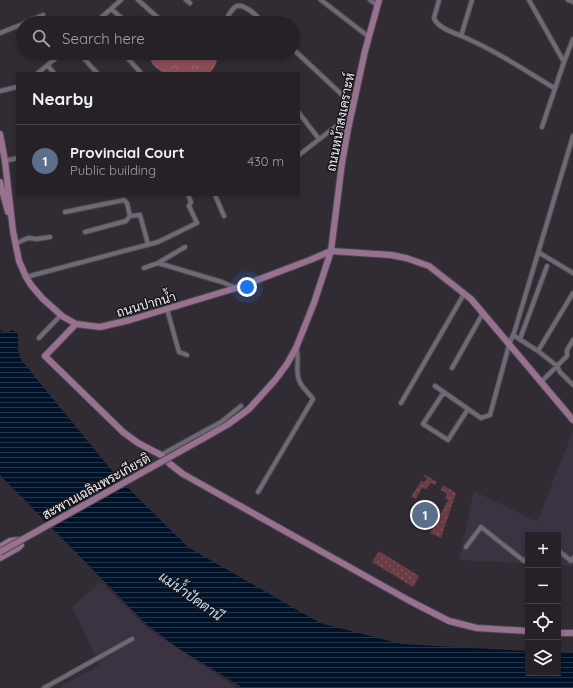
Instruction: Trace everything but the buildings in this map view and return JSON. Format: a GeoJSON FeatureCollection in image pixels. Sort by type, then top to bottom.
{"type":"FeatureCollection","features":[{"type":"Feature","properties":{"kind":"street"},"geometry":{"type":"LineString","coordinates":[[103,16],[122,0]]}},
{"type":"Feature","properties":{"kind":"street"},"geometry":{"type":"LineString","coordinates":[[138,0],[156,16]]}},
{"type":"Feature","properties":{"kind":"street"},"geometry":{"type":"LineString","coordinates":[[321,0],[369,37]]}},
{"type":"Feature","properties":{"kind":"street"},"geometry":{"type":"LineString","coordinates":[[370,0],[378,3]]}},
{"type":"Feature","properties":{"kind":"street"},"geometry":{"type":"LineString","coordinates":[[439,0],[434,20],[436,23],[478,43],[554,88]]}},
{"type":"Feature","properties":{"kind":"street"},"geometry":{"type":"LineString","coordinates":[[461,36],[472,0]]}},
{"type":"Feature","properties":{"kind":"street"},"geometry":{"type":"LineString","coordinates":[[568,0],[573,2]]}},
{"type":"Feature","properties":{"kind":"street"},"geometry":{"type":"LineString","coordinates":[[531,1],[564,62]]}},
{"type":"Feature","properties":{"kind":"street","name":"ถนนหน้าสงเคราะห์"},"geometry":{"type":"LineString","coordinates":[[296,348],[314,303],[331,251],[342,163],[348,129],[378,3]]}},
{"type":"Feature","properties":{"kind":"street"},"geometry":{"type":"LineString","coordinates":[[229,16],[236,6],[240,5],[248,8],[257,16]]}},
{"type":"Feature","properties":{"kind":"street"},"geometry":{"type":"LineString","coordinates":[[111,9],[120,16]]}},
{"type":"Feature","properties":{"kind":"street"},"geometry":{"type":"LineString","coordinates":[[0,33],[16,26]]}},
{"type":"Feature","properties":{"kind":"street"},"geometry":{"type":"LineString","coordinates":[[542,127],[554,88],[573,39]]}},
{"type":"Feature","properties":{"kind":"street"},"geometry":{"type":"LineString","coordinates":[[300,56],[353,105]]}},
{"type":"Feature","properties":{"kind":"street"},"geometry":{"type":"LineString","coordinates":[[39,72],[54,60]]}},
{"type":"Feature","properties":{"kind":"street"},"geometry":{"type":"LineString","coordinates":[[85,60],[96,72]]}},
{"type":"Feature","properties":{"kind":"street"},"geometry":{"type":"LineString","coordinates":[[129,60],[140,72]]}},
{"type":"Feature","properties":{"kind":"street"},"geometry":{"type":"LineString","coordinates":[[48,66],[53,72]]}},
{"type":"Feature","properties":{"kind":"street"},"geometry":{"type":"LineString","coordinates":[[0,91],[16,87]]}},
{"type":"Feature","properties":{"kind":"street"},"geometry":{"type":"LineString","coordinates":[[300,115],[319,139]]}},
{"type":"Feature","properties":{"kind":"street"},"geometry":{"type":"LineString","coordinates":[[300,154],[335,127],[348,129]]}},
{"type":"Feature","properties":{"kind":"street","name":"ถนนปากน้ำ"},"geometry":{"type":"LineString","coordinates":[[0,134],[5,161],[13,231],[19,261],[26,277],[42,298],[61,315],[76,324],[92,327],[108,326],[236,288],[331,251]]}},
{"type":"Feature","properties":{"kind":"street"},"geometry":{"type":"LineString","coordinates":[[435,386],[481,418],[490,415],[509,344],[573,136]]}},
{"type":"Feature","properties":{"kind":"street"},"geometry":{"type":"LineString","coordinates":[[5,161],[16,158]]}},
{"type":"Feature","properties":{"kind":"street","name":"ถนนปากน้ำ"},"geometry":{"type":"LineString","coordinates":[[0,182],[13,231]]}},
{"type":"Feature","properties":{"kind":"street"},"geometry":{"type":"LineString","coordinates":[[26,277],[158,242],[197,223],[189,206],[191,202],[188,196]]}},
{"type":"Feature","properties":{"kind":"street"},"geometry":{"type":"LineString","coordinates":[[215,196],[224,216]]}},
{"type":"Feature","properties":{"kind":"street"},"geometry":{"type":"LineString","coordinates":[[65,212],[124,200],[127,203],[130,216]]}},
{"type":"Feature","properties":{"kind":"street"},"geometry":{"type":"LineString","coordinates":[[85,232],[126,221],[130,216],[140,215],[148,244]]}},
{"type":"Feature","properties":{"kind":"street"},"geometry":{"type":"LineString","coordinates":[[15,244],[28,238],[37,239],[50,236]]}},
{"type":"Feature","properties":{"kind":"street"},"geometry":{"type":"LineString","coordinates":[[144,268],[158,263],[185,247]]}},
{"type":"Feature","properties":{"kind":"street"},"geometry":{"type":"LineString","coordinates":[[331,251],[391,255],[406,258],[428,266],[471,299],[573,420]]}},
{"type":"Feature","properties":{"kind":"street"},"geometry":{"type":"LineString","coordinates":[[538,252],[573,273]]}},
{"type":"Feature","properties":{"kind":"street"},"geometry":{"type":"LineString","coordinates":[[158,263],[222,282],[236,288]]}},
{"type":"Feature","properties":{"kind":"street"},"geometry":{"type":"LineString","coordinates":[[520,339],[547,266]]}},
{"type":"Feature","properties":{"kind":"street"},"geometry":{"type":"LineString","coordinates":[[538,350],[573,293]]}},
{"type":"Feature","properties":{"kind":"street"},"geometry":{"type":"LineString","coordinates":[[401,403],[464,294]]}},
{"type":"Feature","properties":{"kind":"street"},"geometry":{"type":"LineString","coordinates":[[167,309],[179,352],[187,355]]}},
{"type":"Feature","properties":{"kind":"street"},"geometry":{"type":"LineString","coordinates":[[452,368],[483,313]]}},
{"type":"Feature","properties":{"kind":"street"},"geometry":{"type":"LineString","coordinates":[[39,338],[61,315]]}},
{"type":"Feature","properties":{"kind":"street"},"geometry":{"type":"LineString","coordinates":[[76,324],[45,356],[123,432],[138,443],[161,454],[170,464],[196,481],[410,602],[449,621],[477,628],[525,631]]}},
{"type":"Feature","properties":{"kind":"street"},"geometry":{"type":"LineString","coordinates":[[513,335],[538,350],[557,366],[560,372],[573,385]]}},
{"type":"Feature","properties":{"kind":"street"},"geometry":{"type":"LineString","coordinates":[[541,382],[567,356],[567,350],[573,340]]}},
{"type":"Feature","properties":{"kind":"street"},"geometry":{"type":"LineString","coordinates":[[258,492],[313,399],[300,383],[298,378],[298,355],[296,348]]}},
{"type":"Feature","properties":{"kind":"street","name":"สะพานเฉลิมพระเกียรติ"},"geometry":{"type":"LineString","coordinates":[[0,552],[227,425],[249,409],[276,379],[296,348]]}},
{"type":"Feature","properties":{"kind":"street"},"geometry":{"type":"LineString","coordinates":[[567,356],[573,360]]}},
{"type":"Feature","properties":{"kind":"street"},"geometry":{"type":"LineString","coordinates":[[444,392],[423,424],[448,440],[468,409]]}},
{"type":"Feature","properties":{"kind":"street"},"geometry":{"type":"LineString","coordinates":[[161,454],[220,422],[241,406]]}},
{"type":"Feature","properties":{"kind":"street"},"geometry":{"type":"LineString","coordinates":[[466,547],[481,527],[524,561],[525,560]]}},
{"type":"Feature","properties":{"kind":"street"},"geometry":{"type":"LineString","coordinates":[[0,547],[15,540],[18,540],[21,545],[0,558]]}},
{"type":"Feature","properties":{"kind":"street"},"geometry":{"type":"LineString","coordinates":[[561,553],[571,561],[573,558]]}},
{"type":"Feature","properties":{"kind":"street"},"geometry":{"type":"LineString","coordinates":[[561,633],[573,633]]}},
{"type":"Feature","properties":{"kind":"street"},"geometry":{"type":"LineString","coordinates":[[44,688],[132,639]]}},
{"type":"Feature","properties":{"kind":"shaded area"},"geometry":{"type":"Polygon","coordinates":[[[573,431],[573,566],[561,565],[561,532],[525,532],[525,563],[459,560],[474,491],[537,522],[573,431]]]}},
{"type":"Feature","properties":{"kind":"shaded area"},"geometry":{"type":"Polygon","coordinates":[[[425,475],[437,482],[435,485],[431,483],[426,489],[422,488],[416,499],[411,497],[421,481],[425,482],[427,478],[423,476],[425,475]]]}},
{"type":"Feature","properties":{"kind":"shaded area"},"geometry":{"type":"Polygon","coordinates":[[[443,485],[456,493],[441,538],[430,533],[448,500],[445,498],[447,494],[441,490],[443,485]]]}},
{"type":"Feature","properties":{"kind":"shaded area"},"geometry":{"type":"Polygon","coordinates":[[[379,551],[419,576],[413,587],[372,562],[379,551]]]}},
{"type":"Feature","properties":{"kind":"shaded area"},"geometry":{"type":"Polygon","coordinates":[[[101,582],[147,628],[237,688],[58,688],[100,665],[72,607],[101,582]]]}},
{"type":"Feature","properties":{"kind":"green space"},"geometry":{"type":"Polygon","coordinates":[[[150,60],[217,60],[211,72],[162,72],[153,65],[150,60]]]}},
{"type":"Feature","properties":{"kind":"water","name":"แม่น้ำปัตตานี"},"geometry":{"type":"Polygon","coordinates":[[[0,330],[6,333],[13,330],[18,334],[18,351],[22,361],[113,472],[189,548],[320,623],[401,644],[525,651],[525,676],[561,676],[561,653],[573,653],[573,688],[243,688],[178,648],[147,625],[0,475],[0,330]]]}},
{"type":"Feature","properties":{"kind":"place","name":"Provincial Court"},"geometry":{"type":"Point","coordinates":[425,515]}}]}
